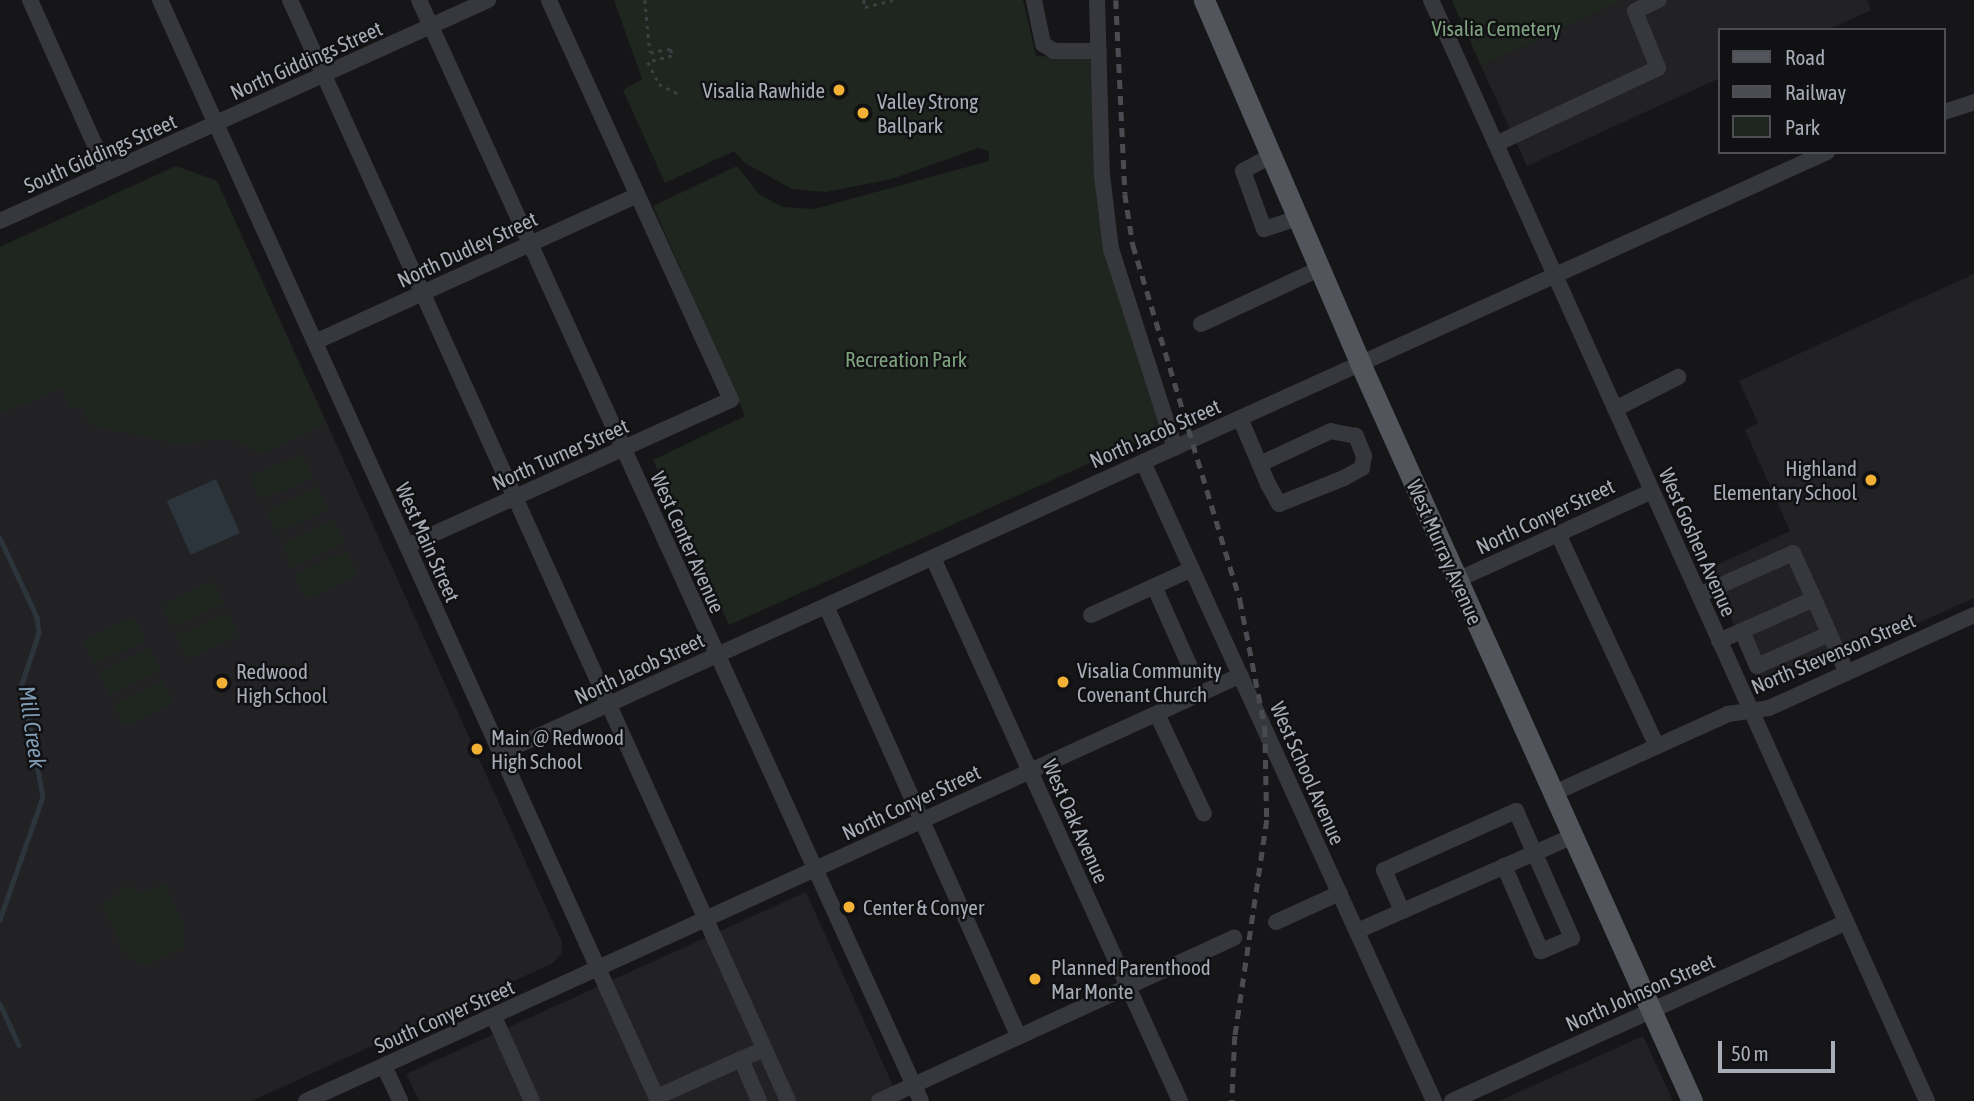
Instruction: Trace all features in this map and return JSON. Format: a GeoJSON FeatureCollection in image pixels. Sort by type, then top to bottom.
{"type":"FeatureCollection","features":[{"type":"Feature","properties":{"kind":"main road","name":"West Murray Avenue"},"geometry":{"type":"LineString","coordinates":[[1204,0],[1360,363],[1651,1010],[1685,1099]]}},
{"type":"Feature","properties":{"kind":"street"},"geometry":{"type":"LineString","coordinates":[[30,0],[107,172]]}},
{"type":"Feature","properties":{"kind":"street","name":"West Main Street"},"geometry":{"type":"LineString","coordinates":[[160,0],[657,1099]]}},
{"type":"Feature","properties":{"kind":"street"},"geometry":{"type":"LineString","coordinates":[[290,0],[788,1101]]}},
{"type":"Feature","properties":{"kind":"street","name":"West Center Avenue"},"geometry":{"type":"LineString","coordinates":[[419,0],[921,1101]]}},
{"type":"Feature","properties":{"kind":"street","name":"North Giddings Street"},"geometry":{"type":"LineString","coordinates":[[217,123],[488,0]]}},
{"type":"Feature","properties":{"kind":"street"},"geometry":{"type":"LineString","coordinates":[[549,0],[637,195]]}},
{"type":"Feature","properties":{"kind":"street"},"geometry":{"type":"LineString","coordinates":[[1034,0],[1043,44],[1054,51],[1099,51]]}},
{"type":"Feature","properties":{"kind":"street"},"geometry":{"type":"LineString","coordinates":[[1097,0],[1102,175],[1111,249],[1175,447]]}},
{"type":"Feature","properties":{"kind":"street","name":"West Goshen Avenue"},"geometry":{"type":"LineString","coordinates":[[1431,0],[1927,1101]]}},
{"type":"Feature","properties":{"kind":"street"},"geometry":{"type":"LineString","coordinates":[[1496,144],[1658,68],[1635,11],[1659,0]]}},
{"type":"Feature","properties":{"kind":"street"},"geometry":{"type":"LineString","coordinates":[[1946,111],[1974,102]]}},
{"type":"Feature","properties":{"kind":"street","name":"South Giddings Street"},"geometry":{"type":"LineString","coordinates":[[0,221],[217,123]]}},
{"type":"Feature","properties":{"kind":"street","name":"North Jacob Street"},"geometry":{"type":"LineString","coordinates":[[501,753],[1823,154]]}},
{"type":"Feature","properties":{"kind":"street"},"geometry":{"type":"LineString","coordinates":[[1271,156],[1243,171],[1264,229],[1297,218]]}},
{"type":"Feature","properties":{"kind":"street","name":"North Dudley Street"},"geometry":{"type":"LineString","coordinates":[[315,342],[637,195]]}},
{"type":"Feature","properties":{"kind":"street","name":"North Turner Street"},"geometry":{"type":"LineString","coordinates":[[407,547],[731,400],[637,195]]}},
{"type":"Feature","properties":{"kind":"street"},"geometry":{"type":"LineString","coordinates":[[1201,324],[1319,269]]}},
{"type":"Feature","properties":{"kind":"street"},"geometry":{"type":"LineString","coordinates":[[1615,409],[1678,377]]}},
{"type":"Feature","properties":{"kind":"street"},"geometry":{"type":"LineString","coordinates":[[1240,418],[1260,464],[1279,504],[1345,478],[1362,468],[1364,456],[1356,436],[1331,431],[1260,464]]}},
{"type":"Feature","properties":{"kind":"street","name":"West School Avenue"},"geometry":{"type":"LineString","coordinates":[[1143,462],[1434,1101]]}},
{"type":"Feature","properties":{"kind":"street","name":"North Conyer Street"},"geometry":{"type":"LineString","coordinates":[[1457,580],[1651,491]]}},
{"type":"Feature","properties":{"kind":"street"},"geometry":{"type":"LineString","coordinates":[[1558,534],[1657,746]]}},
{"type":"Feature","properties":{"kind":"street"},"geometry":{"type":"LineString","coordinates":[[1699,595],[1793,553],[1847,673]]}},
{"type":"Feature","properties":{"kind":"street","name":"West Oak Avenue"},"geometry":{"type":"LineString","coordinates":[[933,558],[1180,1101]]}},
{"type":"Feature","properties":{"kind":"street"},"geometry":{"type":"LineString","coordinates":[[1091,615],[1192,569]]}},
{"type":"Feature","properties":{"kind":"street"},"geometry":{"type":"LineString","coordinates":[[1154,586],[1191,667]]}},
{"type":"Feature","properties":{"kind":"street"},"geometry":{"type":"LineString","coordinates":[[1720,642],[1814,599]]}},
{"type":"Feature","properties":{"kind":"street"},"geometry":{"type":"LineString","coordinates":[[826,606],[1019,1037]]}},
{"type":"Feature","properties":{"kind":"street","name":"North Stevenson Street"},"geometry":{"type":"LineString","coordinates":[[1554,793],[1728,714],[1769,708],[1973,618]]}},
{"type":"Feature","properties":{"kind":"street"},"geometry":{"type":"LineString","coordinates":[[1742,631],[1757,666],[1829,634]]}},
{"type":"Feature","properties":{"kind":"street","name":"North Conyer Street"},"geometry":{"type":"LineString","coordinates":[[599,969],[1241,675]]}},
{"type":"Feature","properties":{"kind":"street"},"geometry":{"type":"LineString","coordinates":[[1157,714],[1204,814]]}},
{"type":"Feature","properties":{"kind":"street"},"geometry":{"type":"LineString","coordinates":[[1402,911],[1384,870],[1516,811],[1572,938],[1541,951],[1504,866]]}},
{"type":"Feature","properties":{"kind":"street"},"geometry":{"type":"LineString","coordinates":[[1357,931],[1573,836]]}},
{"type":"Feature","properties":{"kind":"street"},"geometry":{"type":"LineString","coordinates":[[1276,922],[1340,893]]}},
{"type":"Feature","properties":{"kind":"street","name":"North Johnson Street"},"geometry":{"type":"LineString","coordinates":[[1452,1101],[1846,922]]}},
{"type":"Feature","properties":{"kind":"street"},"geometry":{"type":"LineString","coordinates":[[879,1101],[1234,939]]}},
{"type":"Feature","properties":{"kind":"street","name":"South Conyer Street"},"geometry":{"type":"LineString","coordinates":[[306,1101],[599,969]]}},
{"type":"Feature","properties":{"kind":"street"},"geometry":{"type":"LineString","coordinates":[[494,1017],[532,1101]]}},
{"type":"Feature","properties":{"kind":"street"},"geometry":{"type":"LineString","coordinates":[[657,1099],[764,1049]]}},
{"type":"Feature","properties":{"kind":"street"},"geometry":{"type":"LineString","coordinates":[[741,1059],[760,1101]]}},
{"type":"Feature","properties":{"kind":"street"},"geometry":{"type":"LineString","coordinates":[[384,1066],[400,1101]]}},
{"type":"Feature","properties":{"kind":"path"},"geometry":{"type":"LineString","coordinates":[[645,0],[650,52],[671,49],[672,56],[648,62],[659,84],[681,95]]}},
{"type":"Feature","properties":{"kind":"path"},"geometry":{"type":"LineString","coordinates":[[864,0],[865,7],[894,0]]}},
{"type":"Feature","properties":{"kind":"shaded area"},"geometry":{"type":"Polygon","coordinates":[[[1624,0],[1867,0],[1871,10],[1831,28],[1718,28],[1718,79],[1527,166],[1481,66],[1624,0]]]}},
{"type":"Feature","properties":{"kind":"shaded area","name":"Redwood High School"},"geometry":{"type":"Polygon","coordinates":[[[176,166],[217,181],[562,942],[561,954],[553,963],[252,1101],[0,1101],[0,247],[176,166]]]}},
{"type":"Feature","properties":{"kind":"shaded area","name":"Highland Elementary School"},"geometry":{"type":"Polygon","coordinates":[[[1974,274],[1974,598],[1763,693],[1710,568],[1790,531],[1745,430],[1758,423],[1739,381],[1974,274]]]}},
{"type":"Feature","properties":{"kind":"shaded area"},"geometry":{"type":"Polygon","coordinates":[[[216,479],[240,533],[191,555],[167,501],[216,479]]]}},
{"type":"Feature","properties":{"kind":"shaded area"},"geometry":{"type":"Polygon","coordinates":[[[806,892],[900,1101],[419,1101],[406,1074],[806,892]]]}},
{"type":"Feature","properties":{"kind":"shaded area"},"geometry":{"type":"Polygon","coordinates":[[[1643,1036],[1673,1101],[1499,1101],[1643,1036]]]}},
{"type":"Feature","properties":{"kind":"green space","name":"Recreation Park"},"geometry":{"type":"Polygon","coordinates":[[[614,0],[1023,0],[1036,56],[1090,58],[1094,134],[1131,300],[1170,427],[729,625],[653,460],[745,416],[653,206],[737,166],[759,194],[782,207],[814,209],[989,161],[989,151],[978,148],[892,179],[826,192],[792,189],[745,163],[734,151],[665,183],[623,90],[642,79],[614,0]]]}},
{"type":"Feature","properties":{"kind":"green space","name":"Visalia Cemetery"},"geometry":{"type":"Polygon","coordinates":[[[1452,0],[1624,0],[1481,66],[1452,0]]]}},
{"type":"Feature","properties":{"kind":"green space"},"geometry":{"type":"Polygon","coordinates":[[[176,166],[217,181],[326,424],[260,454],[229,438],[180,444],[89,425],[80,405],[71,408],[62,388],[0,414],[0,247],[176,166]]]}},
{"type":"Feature","properties":{"kind":"green space"},"geometry":{"type":"Polygon","coordinates":[[[303,454],[313,478],[261,500],[251,476],[303,454]]]}},
{"type":"Feature","properties":{"kind":"green space"},"geometry":{"type":"Polygon","coordinates":[[[317,486],[328,508],[278,533],[267,511],[317,486]]]}},
{"type":"Feature","properties":{"kind":"green space"},"geometry":{"type":"Polygon","coordinates":[[[333,520],[344,544],[292,568],[281,544],[333,520]]]}},
{"type":"Feature","properties":{"kind":"green space"},"geometry":{"type":"Polygon","coordinates":[[[347,551],[358,575],[306,599],[295,575],[347,551]]]}},
{"type":"Feature","properties":{"kind":"green space"},"geometry":{"type":"Polygon","coordinates":[[[213,581],[224,603],[174,628],[163,606],[213,581]]]}},
{"type":"Feature","properties":{"kind":"green space"},"geometry":{"type":"Polygon","coordinates":[[[227,612],[238,636],[187,659],[176,636],[227,612]]]}},
{"type":"Feature","properties":{"kind":"green space"},"geometry":{"type":"Polygon","coordinates":[[[134,617],[145,641],[94,664],[83,641],[134,617]]]}},
{"type":"Feature","properties":{"kind":"green space"},"geometry":{"type":"Polygon","coordinates":[[[149,648],[160,672],[109,695],[98,672],[149,648]]]}},
{"type":"Feature","properties":{"kind":"green space"},"geometry":{"type":"Polygon","coordinates":[[[163,680],[174,702],[124,727],[113,705],[163,680]]]}},
{"type":"Feature","properties":{"kind":"green space"},"geometry":{"type":"Polygon","coordinates":[[[164,883],[185,927],[183,948],[145,967],[124,953],[102,905],[128,885],[139,894],[164,883]]]}},
{"type":"Feature","properties":{"kind":"waterway","name":"Mill Creek"},"geometry":{"type":"LineString","coordinates":[[0,538],[37,617],[39,633],[22,684],[43,797],[0,920]]}},
{"type":"Feature","properties":{"kind":"waterway","name":"Mill Creek"},"geometry":{"type":"LineString","coordinates":[[0,1004],[19,1045]]}},
{"type":"Feature","properties":{"kind":"railway"},"geometry":{"type":"LineString","coordinates":[[1116,0],[1125,194],[1133,245],[1240,600],[1265,728],[1267,820],[1235,1036],[1232,1101]]}},
{"type":"Feature","properties":{"kind":"place","name":"Visalia Rawhide"},"geometry":{"type":"Point","coordinates":[839,90]}},
{"type":"Feature","properties":{"kind":"place","name":"Valley Strong Ballpark"},"geometry":{"type":"Point","coordinates":[863,113]}},
{"type":"Feature","properties":{"kind":"place","name":"Highland Elementary School"},"geometry":{"type":"Point","coordinates":[1871,480]}},
{"type":"Feature","properties":{"kind":"place","name":"Visalia Community Covenant Church"},"geometry":{"type":"Point","coordinates":[1063,682]}},
{"type":"Feature","properties":{"kind":"place","name":"Redwood High School"},"geometry":{"type":"Point","coordinates":[222,683]}},
{"type":"Feature","properties":{"kind":"place","name":"Main @ Redwood High School"},"geometry":{"type":"Point","coordinates":[477,749]}},
{"type":"Feature","properties":{"kind":"place","name":"Center & Conyer"},"geometry":{"type":"Point","coordinates":[849,907]}},
{"type":"Feature","properties":{"kind":"place","name":"Planned Parenthood Mar Monte"},"geometry":{"type":"Point","coordinates":[1035,979]}}]}
